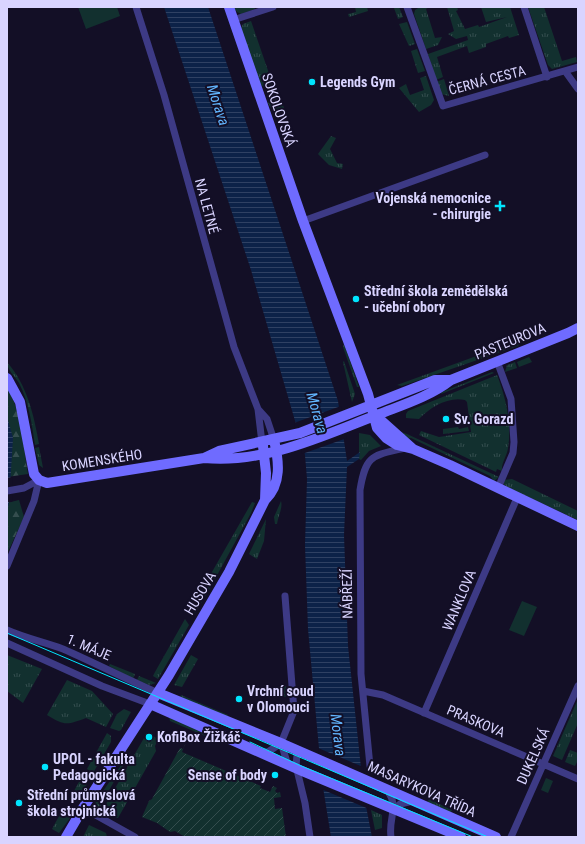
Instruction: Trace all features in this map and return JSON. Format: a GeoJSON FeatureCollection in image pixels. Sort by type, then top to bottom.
{"type":"FeatureCollection","features":[{"type":"Feature","properties":{"kind":"street","name":"NA LETNÉ"},"geometry":{"type":"LineString","coordinates":[[136,7],[164,95],[234,347],[258,409],[262,442]]}},
{"type":"Feature","properties":{"kind":"street","name":"SOKOLOVSKÁ"},"geometry":{"type":"LineString","coordinates":[[229,7],[303,221],[373,411]]}},
{"type":"Feature","properties":{"kind":"street"},"geometry":{"type":"LineString","coordinates":[[233,20],[273,7]]}},
{"type":"Feature","properties":{"kind":"street","name":"ČERNÁ CESTA"},"geometry":{"type":"LineString","coordinates":[[407,7],[442,106],[578,67]]}},
{"type":"Feature","properties":{"kind":"street","name":"ČERNÁ CESTA"},"geometry":{"type":"LineString","coordinates":[[524,7],[547,77]]}},
{"type":"Feature","properties":{"kind":"street"},"geometry":{"type":"LineString","coordinates":[[565,71],[578,90]]}},
{"type":"Feature","properties":{"kind":"street"},"geometry":{"type":"LineString","coordinates":[[303,221],[485,155]]}},
{"type":"Feature","properties":{"kind":"street","name":"PASTEUROVA"},"geometry":{"type":"LineString","coordinates":[[373,411],[440,389],[451,380],[578,328]]}},
{"type":"Feature","properties":{"kind":"street"},"geometry":{"type":"LineString","coordinates":[[497,361],[510,395],[514,442],[513,453],[498,488]]}},
{"type":"Feature","properties":{"kind":"street"},"geometry":{"type":"LineString","coordinates":[[7,378],[20,402],[33,468],[39,480],[34,501],[7,566]]}},
{"type":"Feature","properties":{"kind":"street","name":"NA LETNÉ"},"geometry":{"type":"LineString","coordinates":[[258,409],[267,419],[278,439]]}},
{"type":"Feature","properties":{"kind":"street"},"geometry":{"type":"LineString","coordinates":[[373,411],[409,449],[498,488],[578,526]]}},
{"type":"Feature","properties":{"kind":"street","name":"KOMENSKÉHO"},"geometry":{"type":"LineString","coordinates":[[204,458],[219,451],[278,439],[356,412],[373,411]]}},
{"type":"Feature","properties":{"kind":"street","name":"KOMENSKÉHO"},"geometry":{"type":"LineString","coordinates":[[7,491],[30,486],[39,480],[46,483],[204,458],[220,460],[280,450],[359,423],[373,411]]}},
{"type":"Feature","properties":{"kind":"street","name":"HUSOVA"},"geometry":{"type":"LineString","coordinates":[[66,837],[154,698],[220,588],[265,500],[271,494],[276,479],[280,450],[278,439]]}},
{"type":"Feature","properties":{"kind":"street","name":"HUSOVA"},"geometry":{"type":"LineString","coordinates":[[262,442],[266,473],[265,500]]}},
{"type":"Feature","properties":{"kind":"street","name":"NÁBŘEŽÍ"},"geometry":{"type":"LineString","coordinates":[[370,766],[363,691],[359,538],[361,485],[365,467],[370,459],[376,455],[409,449]]}},
{"type":"Feature","properties":{"kind":"street","name":"WANKLOVA"},"geometry":{"type":"LineString","coordinates":[[424,713],[517,498]]}},
{"type":"Feature","properties":{"kind":"street"},"geometry":{"type":"LineString","coordinates":[[260,752],[268,752],[283,740],[294,707],[285,596]]}},
{"type":"Feature","properties":{"kind":"street","name":"1. MÁJE"},"geometry":{"type":"LineString","coordinates":[[7,630],[31,640],[60,648],[110,669],[154,698]]}},
{"type":"Feature","properties":{"kind":"street"},"geometry":{"type":"LineString","coordinates":[[7,643],[102,686],[154,698]]}},
{"type":"Feature","properties":{"kind":"street","name":"DUKELSKÁ"},"geometry":{"type":"LineString","coordinates":[[511,837],[578,686]]}},
{"type":"Feature","properties":{"kind":"street","name":"PRASKOVA"},"geometry":{"type":"LineString","coordinates":[[363,691],[383,695],[578,779]]}},
{"type":"Feature","properties":{"kind":"street","name":"MASARYKOVA TŘÍDA"},"geometry":{"type":"LineString","coordinates":[[154,698],[283,740],[301,752],[383,786],[496,837]]}},
{"type":"Feature","properties":{"kind":"street","name":"MASARYKOVA TŘÍDA"},"geometry":{"type":"LineString","coordinates":[[154,698],[260,752],[394,810],[462,837]]}},
{"type":"Feature","properties":{"kind":"street"},"geometry":{"type":"LineString","coordinates":[[283,740],[296,768],[305,803],[310,837]]}},
{"type":"Feature","properties":{"kind":"street"},"geometry":{"type":"LineString","coordinates":[[296,768],[296,758],[301,752]]}},
{"type":"Feature","properties":{"kind":"street"},"geometry":{"type":"LineString","coordinates":[[383,786],[392,799],[394,810],[390,824],[391,837]]}},
{"type":"Feature","properties":{"kind":"street"},"geometry":{"type":"LineString","coordinates":[[394,810],[404,803],[418,802]]}},
{"type":"Feature","properties":{"kind":"street"},"geometry":{"type":"LineString","coordinates":[[83,808],[134,837]]}},
{"type":"Feature","properties":{"kind":"green space"},"geometry":{"type":"Polygon","coordinates":[[[78,7],[117,7],[120,16],[86,29],[78,7]]]}},
{"type":"Feature","properties":{"kind":"green space"},"geometry":{"type":"Polygon","coordinates":[[[233,7],[254,7],[255,9],[241,14],[233,7]]]}},
{"type":"Feature","properties":{"kind":"green space"},"geometry":{"type":"Polygon","coordinates":[[[355,7],[367,7],[368,11],[349,17],[348,14],[356,12],[355,7]]]}},
{"type":"Feature","properties":{"kind":"green space"},"geometry":{"type":"Polygon","coordinates":[[[391,7],[399,7],[403,17],[398,19],[394,8],[391,7]]]}},
{"type":"Feature","properties":{"kind":"green space"},"geometry":{"type":"Polygon","coordinates":[[[420,7],[429,7],[426,9],[435,38],[442,37],[438,45],[426,49],[414,14],[415,10],[420,7]]]}},
{"type":"Feature","properties":{"kind":"green space"},"geometry":{"type":"Polygon","coordinates":[[[447,7],[457,7],[458,10],[456,11],[465,29],[478,25],[479,27],[507,17],[486,22],[481,7],[510,7],[519,35],[509,38],[508,36],[486,44],[486,47],[469,53],[467,46],[437,57],[443,77],[436,80],[428,54],[468,40],[467,36],[456,39],[448,34],[454,31],[447,7]]]}},
{"type":"Feature","properties":{"kind":"green space"},"geometry":{"type":"Polygon","coordinates":[[[528,7],[544,7],[562,61],[576,57],[577,62],[552,69],[548,65],[528,7]]]}},
{"type":"Feature","properties":{"kind":"green space"},"geometry":{"type":"Polygon","coordinates":[[[251,21],[274,88],[265,88],[259,83],[241,28],[243,24],[251,21]]]}},
{"type":"Feature","properties":{"kind":"green space"},"geometry":{"type":"Polygon","coordinates":[[[407,22],[415,44],[409,46],[399,24],[407,22]]]}},
{"type":"Feature","properties":{"kind":"green space"},"geometry":{"type":"Polygon","coordinates":[[[417,49],[425,71],[418,73],[411,51],[417,49]]]}},
{"type":"Feature","properties":{"kind":"green space"},"geometry":{"type":"Polygon","coordinates":[[[426,76],[434,100],[431,105],[419,112],[399,88],[406,84],[410,95],[424,90],[420,78],[426,76]]]}},
{"type":"Feature","properties":{"kind":"green space"},"geometry":{"type":"Polygon","coordinates":[[[444,79],[449,96],[441,94],[436,82],[444,79]]]}},
{"type":"Feature","properties":{"kind":"green space"},"geometry":{"type":"Polygon","coordinates":[[[279,93],[284,108],[278,110],[277,114],[276,111],[273,112],[268,103],[272,96],[279,93]]]}},
{"type":"Feature","properties":{"kind":"green space"},"geometry":{"type":"Polygon","coordinates":[[[331,136],[336,138],[330,149],[337,163],[343,164],[342,169],[329,165],[318,154],[331,136]]]}},
{"type":"Feature","properties":{"kind":"green space"},"geometry":{"type":"Polygon","coordinates":[[[523,339],[518,346],[402,386],[397,385],[523,339]]]}},
{"type":"Feature","properties":{"kind":"green space"},"geometry":{"type":"Polygon","coordinates":[[[344,344],[359,387],[357,387],[343,347],[344,344]]]}},
{"type":"Feature","properties":{"kind":"green space"},"geometry":{"type":"Polygon","coordinates":[[[529,357],[532,362],[519,367],[517,362],[529,357]]]}},
{"type":"Feature","properties":{"kind":"green space"},"geometry":{"type":"Polygon","coordinates":[[[344,361],[355,394],[352,402],[343,362],[344,361]]]}},
{"type":"Feature","properties":{"kind":"green space"},"geometry":{"type":"Polygon","coordinates":[[[7,362],[20,380],[25,390],[35,422],[39,444],[35,445],[30,414],[25,398],[19,383],[7,365],[7,362]]]}},
{"type":"Feature","properties":{"kind":"green space"},"geometry":{"type":"Polygon","coordinates":[[[515,362],[517,368],[505,372],[507,365],[515,362]]]}},
{"type":"Feature","properties":{"kind":"green space"},"geometry":{"type":"Polygon","coordinates":[[[492,372],[494,373],[441,394],[442,392],[492,372]]]}},
{"type":"Feature","properties":{"kind":"green space"},"geometry":{"type":"Polygon","coordinates":[[[497,375],[509,420],[508,448],[502,465],[502,471],[497,469],[496,472],[419,435],[421,431],[439,437],[471,432],[467,402],[465,400],[459,399],[446,401],[429,410],[419,419],[406,418],[408,411],[497,375]]]}},
{"type":"Feature","properties":{"kind":"green space"},"geometry":{"type":"Polygon","coordinates":[[[7,387],[19,418],[28,474],[7,477],[7,387]]]}},
{"type":"Feature","properties":{"kind":"green space"},"geometry":{"type":"Polygon","coordinates":[[[458,427],[459,429],[468,427],[469,431],[443,434],[443,429],[458,427]]]}},
{"type":"Feature","properties":{"kind":"green space"},"geometry":{"type":"Polygon","coordinates":[[[401,432],[499,477],[494,481],[490,476],[411,438],[406,439],[401,432]]]}},
{"type":"Feature","properties":{"kind":"green space"},"geometry":{"type":"Polygon","coordinates":[[[359,433],[370,435],[381,446],[369,451],[361,460],[359,459],[359,433]]]}},
{"type":"Feature","properties":{"kind":"green space"},"geometry":{"type":"Polygon","coordinates":[[[39,447],[43,468],[39,465],[35,448],[39,447]]]}},
{"type":"Feature","properties":{"kind":"green space"},"geometry":{"type":"Polygon","coordinates":[[[512,479],[578,511],[578,520],[504,485],[504,480],[512,479]]]}},
{"type":"Feature","properties":{"kind":"green space"},"geometry":{"type":"Polygon","coordinates":[[[19,500],[24,517],[7,554],[7,503],[19,500]]]}},
{"type":"Feature","properties":{"kind":"green space"},"geometry":{"type":"Polygon","coordinates":[[[281,501],[281,509],[277,524],[275,524],[274,517],[281,501]]]}},
{"type":"Feature","properties":{"kind":"green space"},"geometry":{"type":"Polygon","coordinates":[[[252,502],[255,503],[251,513],[215,579],[208,579],[252,502]]]}},
{"type":"Feature","properties":{"kind":"green space"},"geometry":{"type":"Polygon","coordinates":[[[266,519],[264,541],[257,559],[249,554],[266,519]]]}},
{"type":"Feature","properties":{"kind":"green space"},"geometry":{"type":"Polygon","coordinates":[[[205,584],[210,588],[196,612],[193,615],[188,614],[205,584]]]}},
{"type":"Feature","properties":{"kind":"green space"},"geometry":{"type":"Polygon","coordinates":[[[522,601],[537,607],[524,636],[509,630],[522,601]]]}},
{"type":"Feature","properties":{"kind":"green space"},"geometry":{"type":"Polygon","coordinates":[[[185,619],[189,625],[158,679],[153,676],[185,619]]]}},
{"type":"Feature","properties":{"kind":"green space"},"geometry":{"type":"Polygon","coordinates":[[[7,655],[42,669],[23,703],[7,691],[7,655]]]}},
{"type":"Feature","properties":{"kind":"green space"},"geometry":{"type":"Polygon","coordinates":[[[191,655],[198,659],[182,687],[174,685],[191,655]]]}},
{"type":"Feature","properties":{"kind":"green space"},"geometry":{"type":"Polygon","coordinates":[[[110,664],[135,674],[133,679],[109,666],[110,664]]]}},
{"type":"Feature","properties":{"kind":"green space"},"geometry":{"type":"Polygon","coordinates":[[[139,676],[156,683],[149,685],[137,680],[139,676]]]}},
{"type":"Feature","properties":{"kind":"green space"},"geometry":{"type":"Polygon","coordinates":[[[67,680],[92,691],[113,714],[106,727],[86,718],[70,723],[62,723],[47,715],[67,680]]]}},
{"type":"Feature","properties":{"kind":"green space"},"geometry":{"type":"Polygon","coordinates":[[[286,686],[287,696],[285,697],[271,692],[273,688],[286,686]]]}},
{"type":"Feature","properties":{"kind":"green space"},"geometry":{"type":"Polygon","coordinates":[[[181,695],[228,715],[226,719],[180,698],[181,695]]]}},
{"type":"Feature","properties":{"kind":"green space"},"geometry":{"type":"Polygon","coordinates":[[[578,699],[578,723],[562,760],[553,756],[578,699]]]}},
{"type":"Feature","properties":{"kind":"green space"},"geometry":{"type":"Polygon","coordinates":[[[124,709],[131,712],[121,730],[119,731],[110,728],[117,714],[124,709]]]}},
{"type":"Feature","properties":{"kind":"green space"},"geometry":{"type":"Polygon","coordinates":[[[169,717],[221,737],[219,742],[170,721],[169,717]]]}},
{"type":"Feature","properties":{"kind":"green space"},"geometry":{"type":"Polygon","coordinates":[[[107,733],[111,736],[111,742],[93,773],[87,769],[107,733]]]}},
{"type":"Feature","properties":{"kind":"green space"},"geometry":{"type":"Polygon","coordinates":[[[189,735],[182,752],[261,786],[260,788],[270,792],[273,786],[277,788],[275,791],[277,793],[280,792],[281,797],[274,798],[275,809],[282,808],[286,837],[185,837],[175,831],[170,832],[157,823],[142,817],[149,801],[152,799],[180,748],[183,749],[189,735]]]}},
{"type":"Feature","properties":{"kind":"green space"},"geometry":{"type":"Polygon","coordinates":[[[153,736],[158,739],[155,746],[156,751],[118,818],[114,818],[102,811],[144,738],[150,742],[153,736]]]}},
{"type":"Feature","properties":{"kind":"green space"},"geometry":{"type":"Polygon","coordinates":[[[570,750],[578,753],[578,760],[575,766],[565,762],[570,750]]]}},
{"type":"Feature","properties":{"kind":"green space"},"geometry":{"type":"Polygon","coordinates":[[[131,751],[97,812],[94,810],[96,801],[131,751]]]}},
{"type":"Feature","properties":{"kind":"green space"},"geometry":{"type":"Polygon","coordinates":[[[85,771],[92,775],[77,802],[69,800],[85,771]]]}},
{"type":"Feature","properties":{"kind":"green space"},"geometry":{"type":"Polygon","coordinates":[[[546,778],[553,781],[548,793],[541,790],[546,778]]]}},
{"type":"Feature","properties":{"kind":"green space"},"geometry":{"type":"Polygon","coordinates":[[[429,799],[452,810],[450,814],[427,803],[429,799]]]}},
{"type":"Feature","properties":{"kind":"green space"},"geometry":{"type":"Polygon","coordinates":[[[64,807],[72,811],[73,814],[59,833],[52,829],[64,807]]]}},
{"type":"Feature","properties":{"kind":"green space"},"geometry":{"type":"Polygon","coordinates":[[[371,810],[382,815],[382,828],[375,830],[371,810]]]}},
{"type":"Feature","properties":{"kind":"green space"},"geometry":{"type":"Polygon","coordinates":[[[89,825],[106,833],[107,837],[83,837],[89,825]]]}},
{"type":"Feature","properties":{"kind":"water","name":"Morava"},"geometry":{"type":"Polygon","coordinates":[[[164,7],[208,7],[338,401],[347,461],[360,452],[359,459],[347,467],[344,535],[348,646],[364,796],[372,837],[331,837],[322,781],[308,629],[305,545],[307,479],[305,455],[251,270],[164,7]]]}},
{"type":"Feature","properties":{"kind":"water"},"geometry":{"type":"Polygon","coordinates":[[[7,416],[13,438],[9,503],[7,511],[7,416]]]}},
{"type":"Feature","properties":{"kind":"pier"},"geometry":{"type":"Polygon","coordinates":[[[341,406],[347,438],[302,454],[294,423],[341,406]]]}},
{"type":"Feature","properties":{"kind":"pier"},"geometry":{"type":"Polygon","coordinates":[[[13,477],[12,502],[7,502],[7,478],[13,477]]]}},
{"type":"Feature","properties":{"kind":"pier"},"geometry":{"type":"Polygon","coordinates":[[[318,748],[363,767],[369,809],[321,789],[318,748]]]}},
{"type":"Feature","properties":{"kind":"tram line"},"geometry":{"type":"LineString","coordinates":[[7,633],[488,837]]}},
{"type":"Feature","properties":{"kind":"tram line"},"geometry":{"type":"LineString","coordinates":[[250,742],[299,765],[473,837]]}},
{"type":"Feature","properties":{"kind":"place","name":"Legends Gym"},"geometry":{"type":"Point","coordinates":[312,82]}},
{"type":"Feature","properties":{"kind":"place","name":"Vojenská nemocnice - chirurgie"},"geometry":{"type":"Point","coordinates":[500,206]}},
{"type":"Feature","properties":{"kind":"place","name":"Střední škola zemědělská - učební obory"},"geometry":{"type":"Point","coordinates":[356,299]}},
{"type":"Feature","properties":{"kind":"place","name":"Sv. Gorazd"},"geometry":{"type":"Point","coordinates":[446,419]}},
{"type":"Feature","properties":{"kind":"place","name":"Vrchní soud v Olomouci"},"geometry":{"type":"Point","coordinates":[239,699]}},
{"type":"Feature","properties":{"kind":"place","name":"KofiBox Žižkáč"},"geometry":{"type":"Point","coordinates":[149,737]}},
{"type":"Feature","properties":{"kind":"place","name":"UPOL - fakulta Pedagogická"},"geometry":{"type":"Point","coordinates":[45,767]}},
{"type":"Feature","properties":{"kind":"place","name":"Sense of body"},"geometry":{"type":"Point","coordinates":[275,775]}},
{"type":"Feature","properties":{"kind":"place","name":"Střední průmyslová škola strojnická"},"geometry":{"type":"Point","coordinates":[19,803]}}]}
